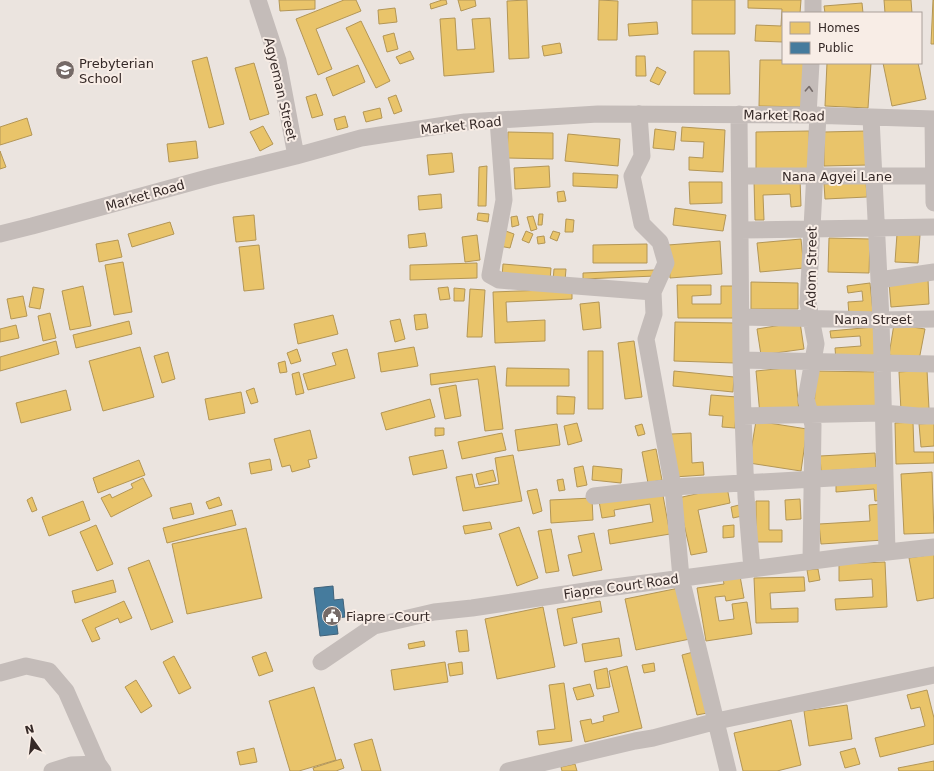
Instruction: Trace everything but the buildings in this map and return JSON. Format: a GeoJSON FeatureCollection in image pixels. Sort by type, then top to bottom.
{"type":"FeatureCollection","features":[{"type":"Feature","properties":{"kind":"street","name":"Agyeman Street"},"geometry":{"type":"LineString","coordinates":[[258,0],[278,61],[296,156]]}},
{"type":"Feature","properties":{"kind":"street"},"geometry":{"type":"LineString","coordinates":[[812,12],[813,0]]}},
{"type":"Feature","properties":{"kind":"street","name":"Adom Street"},"geometry":{"type":"LineString","coordinates":[[811,64],[815,176],[808,303],[816,344],[806,399],[814,425],[811,561]]}},
{"type":"Feature","properties":{"kind":"street","name":"Market Road"},"geometry":{"type":"LineString","coordinates":[[0,234],[361,138],[464,122],[598,114],[813,115],[933,119]]}},
{"type":"Feature","properties":{"kind":"street"},"geometry":{"type":"LineString","coordinates":[[639,114],[642,156],[632,176],[642,224],[660,242],[666,263],[653,292],[654,314],[646,339],[673,487],[681,578],[728,771]]}},
{"type":"Feature","properties":{"kind":"street"},"geometry":{"type":"LineString","coordinates":[[740,114],[741,360],[746,484],[752,569]]}},
{"type":"Feature","properties":{"kind":"street"},"geometry":{"type":"LineString","coordinates":[[871,118],[881,320],[887,552]]}},
{"type":"Feature","properties":{"kind":"street"},"geometry":{"type":"LineString","coordinates":[[933,119],[934,203]]}},
{"type":"Feature","properties":{"kind":"street"},"geometry":{"type":"LineString","coordinates":[[498,120],[504,200],[490,275],[499,280],[653,292]]}},
{"type":"Feature","properties":{"kind":"street","name":"Nana Agyei Lane"},"geometry":{"type":"LineString","coordinates":[[740,176],[934,176]]}},
{"type":"Feature","properties":{"kind":"street"},"geometry":{"type":"LineString","coordinates":[[740,230],[934,227]]}},
{"type":"Feature","properties":{"kind":"street"},"geometry":{"type":"LineString","coordinates":[[879,280],[934,272]]}},
{"type":"Feature","properties":{"kind":"street","name":"Nana Street"},"geometry":{"type":"LineString","coordinates":[[741,317],[881,320],[934,318]]}},
{"type":"Feature","properties":{"kind":"street"},"geometry":{"type":"LineString","coordinates":[[741,360],[934,364]]}},
{"type":"Feature","properties":{"kind":"street"},"geometry":{"type":"LineString","coordinates":[[743,416],[883,413],[934,416]]}},
{"type":"Feature","properties":{"kind":"street"},"geometry":{"type":"LineString","coordinates":[[594,496],[673,487],[885,475]]}},
{"type":"Feature","properties":{"kind":"street","name":"Fiapre Court Road"},"geometry":{"type":"LineString","coordinates":[[321,662],[374,626],[434,612],[811,561],[934,547]]}},
{"type":"Feature","properties":{"kind":"street"},"geometry":{"type":"LineString","coordinates":[[0,674],[26,666],[49,671],[66,691],[100,767],[71,765],[52,771]]}},
{"type":"Feature","properties":{"kind":"street"},"geometry":{"type":"LineString","coordinates":[[508,771],[653,738],[717,721],[934,675]]}},
{"type":"Feature","properties":{"kind":"place","name":"Prebyterian School"},"geometry":{"type":"Point","coordinates":[65,70]}},
{"type":"Feature","properties":{"kind":"place","name":"Fiapre -Court"},"geometry":{"type":"Point","coordinates":[332,616]}}]}
